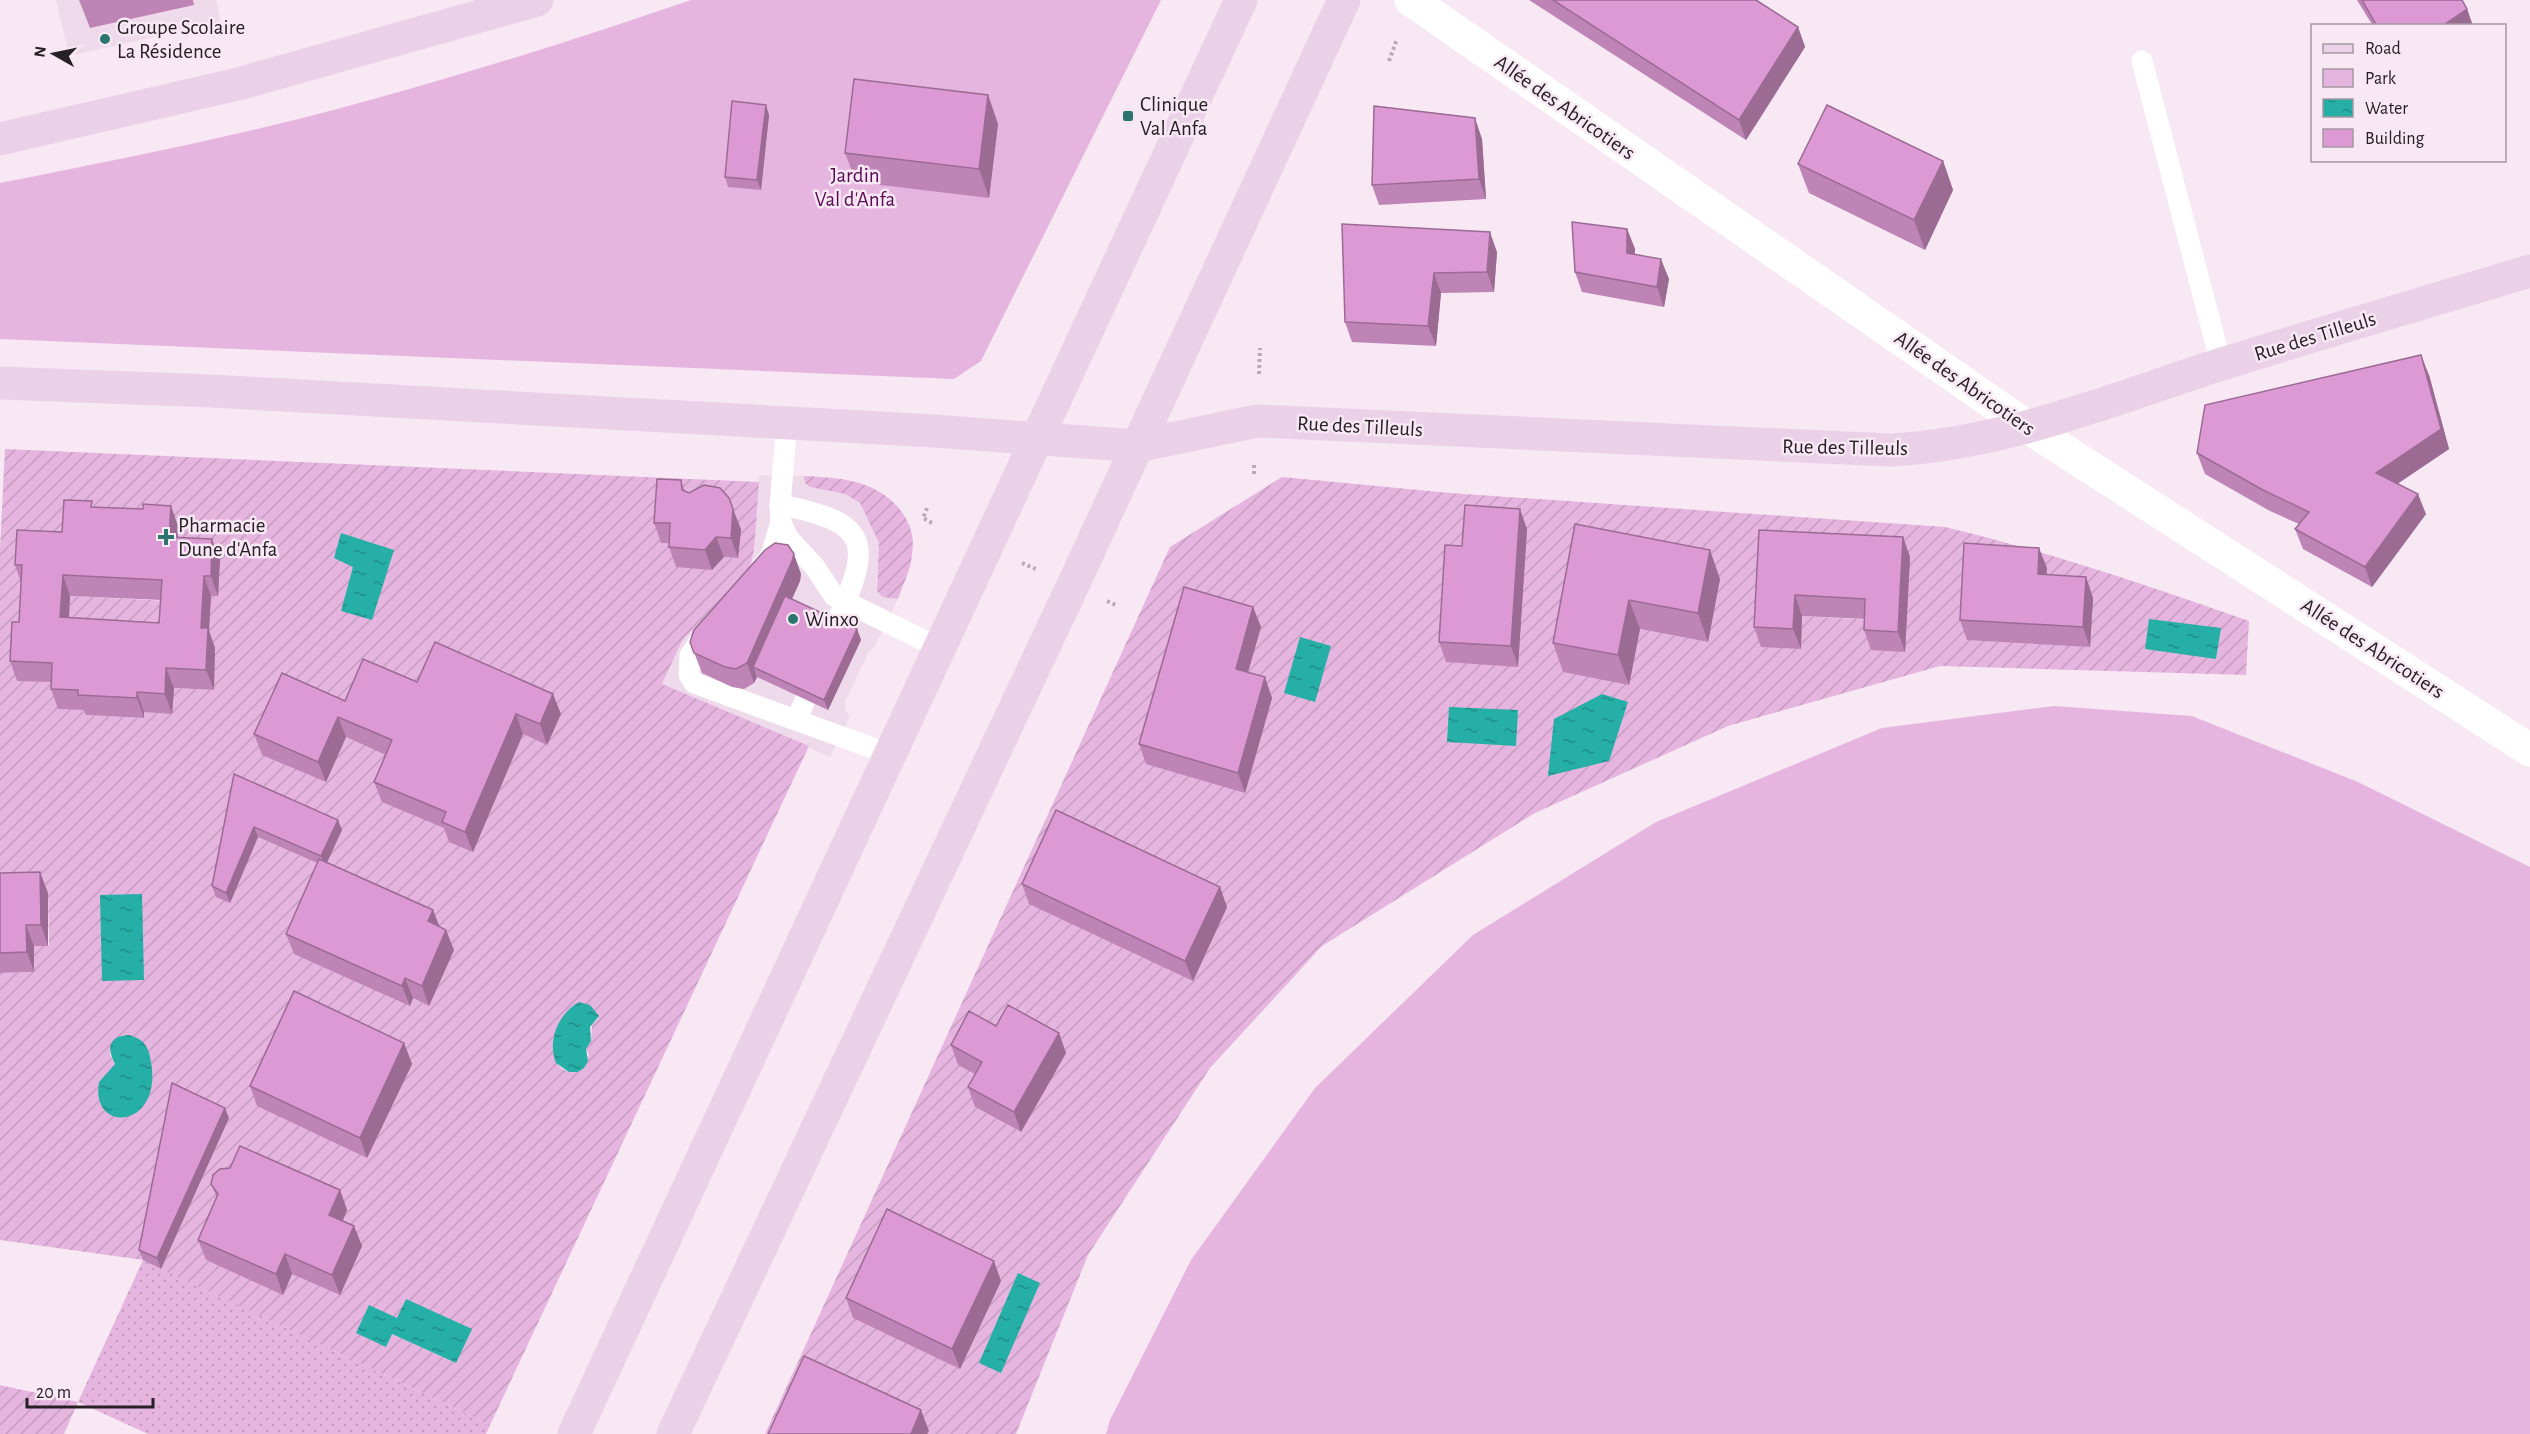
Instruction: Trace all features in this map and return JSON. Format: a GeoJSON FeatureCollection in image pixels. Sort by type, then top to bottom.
{"type":"FeatureCollection","features":[{"type":"Feature","properties":{"kind":"main road"},"geometry":{"type":"LineString","coordinates":[[0,139],[238,84],[537,0]]}},
{"type":"Feature","properties":{"kind":"main road"},"geometry":{"type":"LineString","coordinates":[[574,1434],[1241,0]]}},
{"type":"Feature","properties":{"kind":"main road"},"geometry":{"type":"LineString","coordinates":[[673,1434],[1344,0]]}},
{"type":"Feature","properties":{"kind":"main road","name":"Rue des Tilleuls"},"geometry":{"type":"LineString","coordinates":[[0,383],[212,391],[787,423],[1137,446],[1257,421],[1890,450],[1933,448],[2029,428],[2221,364],[2530,271]]}},
{"type":"Feature","properties":{"kind":"street","name":"Allée des Abricotiers"},"geometry":{"type":"LineString","coordinates":[[1428,5],[2029,428],[2530,750]]}},
{"type":"Feature","properties":{"kind":"lane"},"geometry":{"type":"LineString","coordinates":[[2142,61],[2221,364]]}},
{"type":"Feature","properties":{"kind":"lane"},"geometry":{"type":"LineString","coordinates":[[747,584],[771,555],[780,513],[787,423]]}},
{"type":"Feature","properties":{"kind":"lane"},"geometry":{"type":"LineString","coordinates":[[780,513],[816,512],[835,519],[852,531],[860,550],[857,572],[834,628]]}},
{"type":"Feature","properties":{"kind":"lane"},"geometry":{"type":"LineString","coordinates":[[780,513],[788,538],[815,567],[824,585],[834,596],[939,648]]}},
{"type":"Feature","properties":{"kind":"lane"},"geometry":{"type":"LineString","coordinates":[[725,610],[695,645],[687,665],[688,675],[694,683],[889,754]]}},
{"type":"Feature","properties":{"kind":"lane"},"geometry":{"type":"LineString","coordinates":[[797,720],[805,699]]}},
{"type":"Feature","properties":{"kind":"path"},"geometry":{"type":"LineString","coordinates":[[1389,62],[1397,39]]}},
{"type":"Feature","properties":{"kind":"path"},"geometry":{"type":"LineString","coordinates":[[1259,374],[1260,348]]}},
{"type":"Feature","properties":{"kind":"path"},"geometry":{"type":"LineString","coordinates":[[1254,463],[1254,474]]}},
{"type":"Feature","properties":{"kind":"path"},"geometry":{"type":"LineString","coordinates":[[927,508],[923,518],[932,523]]}},
{"type":"Feature","properties":{"kind":"shaded area","name":"Groupe Scolaire La Résidence"},"geometry":{"type":"Polygon","coordinates":[[[56,0],[216,0],[221,22],[69,56],[56,0]]]}},
{"type":"Feature","properties":{"kind":"shaded area"},"geometry":{"type":"Polygon","coordinates":[[[759,475],[804,476],[810,487],[845,494],[860,503],[879,543],[880,558],[876,585],[883,597],[898,599],[875,646],[868,653],[845,702],[845,710],[850,716],[830,757],[662,684],[682,641],[750,567],[754,550],[759,475]]]}},
{"type":"Feature","properties":{"kind":"green space","name":"Jardin Val d'Anfa"},"geometry":{"type":"Polygon","coordinates":[[[691,0],[1161,0],[981,361],[954,379],[0,339],[0,183],[214,139],[341,108],[517,57],[691,0]]]}},
{"type":"Feature","properties":{"kind":"green space"},"geometry":{"type":"Polygon","coordinates":[[[5,449],[759,482],[754,550],[750,567],[682,641],[662,684],[809,746],[490,1425],[161,1269],[229,1118],[143,1260],[0,1240],[0,973],[34,972],[34,946],[49,945],[48,893],[0,893],[0,549],[5,449]],[[98,527],[20,642],[86,710],[86,715],[144,718],[144,712],[174,688],[214,690],[215,649],[208,648],[211,596],[218,596],[177,557],[178,527],[98,527]],[[678,544],[712,570],[724,557],[738,558],[678,544]],[[370,680],[346,737],[399,760],[453,832],[473,852],[523,734],[547,744],[560,714],[424,703],[370,680]],[[238,784],[258,837],[324,866],[342,830],[238,784]],[[435,942],[409,1005],[413,998],[429,1006],[454,950],[435,942]],[[599,1018],[554,1036],[553,1050],[556,1062],[564,1070],[578,1072],[589,1055],[586,1049],[591,1041],[592,1024],[599,1018]],[[124,1035],[112,1042],[110,1055],[115,1064],[108,1113],[124,1118],[124,1035]],[[347,1210],[206,1260],[283,1294],[292,1274],[336,1235],[347,1210]],[[406,1299],[392,1334],[456,1363],[406,1299]]]}},
{"type":"Feature","properties":{"kind":"green space"},"geometry":{"type":"Polygon","coordinates":[[[804,476],[843,479],[866,485],[878,491],[898,507],[908,523],[913,547],[910,566],[898,599],[883,597],[877,591],[879,543],[860,503],[845,494],[810,487],[805,483],[804,476]]]}},
{"type":"Feature","properties":{"kind":"green space"},"geometry":{"type":"Polygon","coordinates":[[[1282,477],[1450,493],[1945,527],[2061,558],[2249,621],[2246,675],[1940,666],[1728,726],[1535,813],[1322,946],[1210,1068],[1088,1255],[1016,1434],[765,1434],[1170,547],[1282,477]],[[1767,550],[1801,649],[1802,616],[1873,620],[1910,558],[1767,550]],[[1586,553],[1628,685],[1640,629],[1708,642],[1586,553]],[[989,1082],[975,1107],[1021,1132],[989,1082]]]}},
{"type":"Feature","properties":{"kind":"green space"},"geometry":{"type":"Polygon","coordinates":[[[70,596],[169,601],[167,643],[68,637],[70,596]]]}},
{"type":"Feature","properties":{"kind":"green space"},"geometry":{"type":"Polygon","coordinates":[[[2054,706],[2192,716],[2358,782],[2530,867],[2530,1434],[1106,1434],[1110,1420],[1191,1260],[1315,1088],[1473,935],[1656,822],[1882,728],[2054,706]]]}},
{"type":"Feature","properties":{"kind":"green space"},"geometry":{"type":"Polygon","coordinates":[[[143,1260],[490,1425],[486,1434],[148,1434],[78,1402],[143,1260]]]}},
{"type":"Feature","properties":{"kind":"green space"},"geometry":{"type":"Polygon","coordinates":[[[0,1385],[78,1402],[64,1434],[0,1434],[0,1385]]]}},
{"type":"Feature","properties":{"kind":"water"},"geometry":{"type":"Polygon","coordinates":[[[341,533],[394,550],[372,620],[341,611],[353,567],[334,558],[341,533]]]}},
{"type":"Feature","properties":{"kind":"water"},"geometry":{"type":"Polygon","coordinates":[[[2149,619],[2221,628],[2216,659],[2145,649],[2149,619]]]}},
{"type":"Feature","properties":{"kind":"water"},"geometry":{"type":"Polygon","coordinates":[[[1300,637],[1331,646],[1315,702],[1284,693],[1300,637]]]}},
{"type":"Feature","properties":{"kind":"water"},"geometry":{"type":"Polygon","coordinates":[[[1602,694],[1628,702],[1609,761],[1548,776],[1554,719],[1602,694]]]}},
{"type":"Feature","properties":{"kind":"water"},"geometry":{"type":"Polygon","coordinates":[[[1449,707],[1518,710],[1516,746],[1447,742],[1449,707]]]}},
{"type":"Feature","properties":{"kind":"water"},"geometry":{"type":"Polygon","coordinates":[[[142,894],[144,980],[102,981],[100,895],[142,894]]]}},
{"type":"Feature","properties":{"kind":"water"},"geometry":{"type":"Polygon","coordinates":[[[579,1002],[590,1005],[599,1016],[590,1027],[591,1041],[586,1049],[588,1061],[578,1072],[569,1072],[556,1063],[554,1037],[565,1014],[579,1002]]]}},
{"type":"Feature","properties":{"kind":"water"},"geometry":{"type":"Polygon","coordinates":[[[129,1035],[142,1041],[149,1052],[152,1084],[147,1101],[137,1112],[126,1117],[115,1117],[105,1111],[99,1099],[99,1082],[115,1064],[110,1048],[113,1040],[129,1035]]]}},
{"type":"Feature","properties":{"kind":"water"},"geometry":{"type":"Polygon","coordinates":[[[1018,1273],[1040,1283],[1001,1373],[979,1363],[1018,1273]]]}},
{"type":"Feature","properties":{"kind":"water"},"geometry":{"type":"Polygon","coordinates":[[[406,1299],[472,1329],[456,1363],[392,1334],[386,1347],[356,1333],[369,1305],[397,1318],[406,1299]]]}},
{"type":"Feature","properties":{"kind":"building"},"geometry":{"type":"Polygon","coordinates":[[[1553,0],[1756,0],[1798,27],[1739,120],[1553,0]]]}},
{"type":"Feature","properties":{"kind":"building"},"geometry":{"type":"Polygon","coordinates":[[[2362,0],[2462,0],[2467,9],[2445,24],[2376,24],[2362,0]]]}},
{"type":"Feature","properties":{"kind":"building"},"geometry":{"type":"Polygon","coordinates":[[[854,79],[988,95],[979,169],[845,153],[854,79]]]}},
{"type":"Feature","properties":{"kind":"building"},"geometry":{"type":"Polygon","coordinates":[[[732,101],[766,105],[757,180],[725,177],[732,101]]]}},
{"type":"Feature","properties":{"kind":"building"},"geometry":{"type":"Polygon","coordinates":[[[1827,105],[1943,161],[1914,220],[1798,164],[1827,105]]]}},
{"type":"Feature","properties":{"kind":"building"},"geometry":{"type":"Polygon","coordinates":[[[1374,106],[1475,118],[1479,179],[1372,185],[1374,106]]]}},
{"type":"Feature","properties":{"kind":"building"},"geometry":{"type":"Polygon","coordinates":[[[1572,222],[1627,229],[1627,253],[1661,259],[1657,287],[1575,272],[1572,222]]]}},
{"type":"Feature","properties":{"kind":"building"},"geometry":{"type":"Polygon","coordinates":[[[1342,224],[1490,232],[1487,272],[1434,273],[1428,326],[1345,322],[1342,224]]]}},
{"type":"Feature","properties":{"kind":"building"},"geometry":{"type":"Polygon","coordinates":[[[2421,355],[2441,429],[2376,473],[2418,494],[2365,567],[2295,529],[2309,512],[2263,490],[2197,453],[2205,405],[2421,355]]]}},
{"type":"Feature","properties":{"kind":"building"},"geometry":{"type":"Polygon","coordinates":[[[657,479],[681,480],[682,490],[689,493],[704,485],[720,488],[729,498],[733,509],[731,538],[716,537],[705,550],[669,547],[670,523],[654,523],[657,479]]]}},
{"type":"Feature","properties":{"kind":"building"},"geometry":{"type":"Polygon","coordinates":[[[64,500],[92,501],[91,507],[143,509],[143,504],[171,506],[169,537],[212,539],[211,576],[204,576],[201,628],[208,628],[206,670],[166,668],[165,694],[137,692],[137,698],[78,695],[78,690],[51,689],[52,663],[10,661],[12,622],[19,622],[22,565],[15,565],[17,530],[62,532],[64,500]],[[63,575],[60,617],[159,623],[162,580],[63,575]]]}},
{"type":"Feature","properties":{"kind":"building"},"geometry":{"type":"Polygon","coordinates":[[[1465,505],[1520,509],[1511,646],[1439,642],[1445,545],[1462,546],[1465,505]]]}},
{"type":"Feature","properties":{"kind":"building"},"geometry":{"type":"Polygon","coordinates":[[[1575,524],[1710,550],[1698,613],[1629,600],[1618,655],[1553,643],[1575,524]]]}},
{"type":"Feature","properties":{"kind":"building"},"geometry":{"type":"Polygon","coordinates":[[[1759,530],[1903,537],[1898,632],[1864,630],[1865,599],[1795,595],[1793,629],[1754,627],[1759,530]]]}},
{"type":"Feature","properties":{"kind":"building"},"geometry":{"type":"Polygon","coordinates":[[[775,543],[788,545],[794,554],[747,663],[736,669],[725,667],[694,653],[690,642],[694,630],[765,550],[775,543]]]}},
{"type":"Feature","properties":{"kind":"building"},"geometry":{"type":"Polygon","coordinates":[[[1964,543],[2039,548],[2038,574],[2086,577],[2083,627],[1960,620],[1964,543]]]}},
{"type":"Feature","properties":{"kind":"building"},"geometry":{"type":"Polygon","coordinates":[[[1184,587],[1253,607],[1236,669],[1265,677],[1238,773],[1139,744],[1184,587]]]}},
{"type":"Feature","properties":{"kind":"building"},"geometry":{"type":"Polygon","coordinates":[[[785,596],[857,629],[824,700],[753,667],[785,596]]]}},
{"type":"Feature","properties":{"kind":"building"},"geometry":{"type":"Polygon","coordinates":[[[435,642],[553,694],[540,724],[516,714],[465,832],[442,822],[446,812],[374,782],[392,740],[338,717],[318,762],[254,734],[282,673],[345,701],[363,659],[417,682],[435,642]]]}},
{"type":"Feature","properties":{"kind":"building"},"geometry":{"type":"Polygon","coordinates":[[[234,774],[338,820],[321,856],[254,827],[226,893],[212,886],[234,774]]]}},
{"type":"Feature","properties":{"kind":"building"},"geometry":{"type":"Polygon","coordinates":[[[1056,810],[1220,887],[1185,961],[1022,884],[1056,810]]]}},
{"type":"Feature","properties":{"kind":"building"},"geometry":{"type":"Polygon","coordinates":[[[319,859],[433,910],[428,921],[446,930],[422,986],[405,978],[402,986],[286,934],[319,859]]]}},
{"type":"Feature","properties":{"kind":"building"},"geometry":{"type":"Polygon","coordinates":[[[40,872],[41,925],[26,925],[27,952],[0,953],[0,873],[40,872]]]}},
{"type":"Feature","properties":{"kind":"building"},"geometry":{"type":"Polygon","coordinates":[[[294,991],[404,1043],[360,1138],[250,1086],[294,991]]]}},
{"type":"Feature","properties":{"kind":"building"},"geometry":{"type":"Polygon","coordinates":[[[1008,1005],[1059,1033],[1014,1112],[968,1087],[982,1062],[951,1045],[969,1011],[996,1026],[1008,1005]]]}},
{"type":"Feature","properties":{"kind":"building"},"geometry":{"type":"Polygon","coordinates":[[[172,1083],[225,1108],[157,1258],[139,1250],[172,1083]]]}},
{"type":"Feature","properties":{"kind":"building"},"geometry":{"type":"Polygon","coordinates":[[[240,1146],[340,1190],[329,1215],[354,1226],[332,1275],[285,1254],[276,1274],[198,1240],[218,1194],[211,1184],[213,1175],[220,1169],[230,1168],[240,1146]]]}},
{"type":"Feature","properties":{"kind":"building"},"geometry":{"type":"Polygon","coordinates":[[[887,1209],[994,1261],[952,1349],[846,1298],[887,1209]]]}},
{"type":"Feature","properties":{"kind":"building"},"geometry":{"type":"Polygon","coordinates":[[[804,1356],[921,1410],[911,1434],[768,1434],[804,1356]]]}},
{"type":"Feature","properties":{"kind":"place","name":"Groupe Scolaire La Résidence"},"geometry":{"type":"Point","coordinates":[105,39]}},
{"type":"Feature","properties":{"kind":"place","name":"Clinique Val Anfa"},"geometry":{"type":"Point","coordinates":[1128,116]}},
{"type":"Feature","properties":{"kind":"place","name":"Pharmacie Dune d'Anfa"},"geometry":{"type":"Point","coordinates":[166,537]}},
{"type":"Feature","properties":{"kind":"place","name":"Winxo"},"geometry":{"type":"Point","coordinates":[793,619]}}]}
